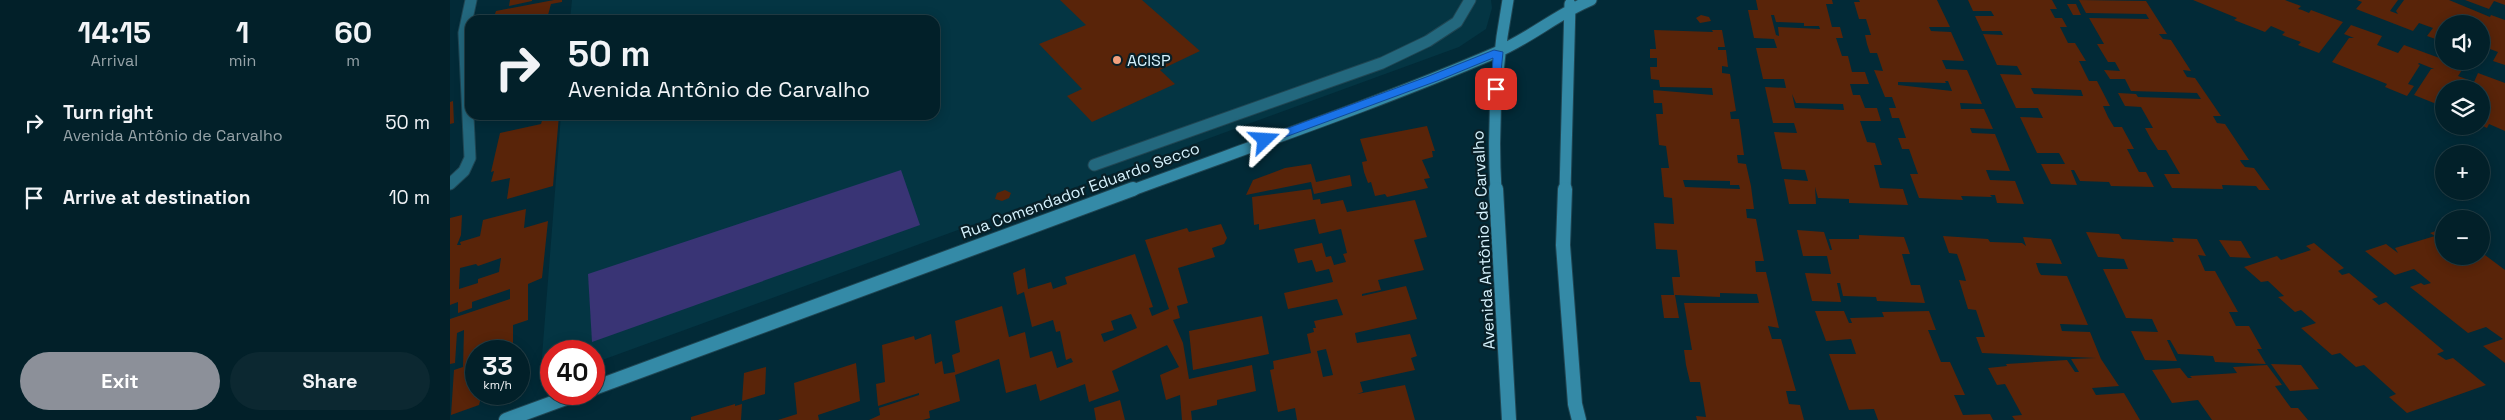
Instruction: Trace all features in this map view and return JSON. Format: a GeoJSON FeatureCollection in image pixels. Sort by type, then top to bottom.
{"type":"FeatureCollection","features":[{"type":"Feature","properties":{"kind":"main road","name":"Avenida Antônio de Carvalho"},"geometry":{"type":"LineString","coordinates":[[1508,0],[1498,52],[1493,144],[1509,420]]}},
{"type":"Feature","properties":{"kind":"main road"},"geometry":{"type":"LineString","coordinates":[[1561,0],[1570,5],[1562,245],[1575,404],[1579,420]]}},
{"type":"Feature","properties":{"kind":"main road","name":"Rua Comendador Eduardo Secco"},"geometry":{"type":"LineString","coordinates":[[605,384],[1433,79],[1498,52],[1570,5],[1591,0]]}},
{"type":"Feature","properties":{"kind":"main road"},"geometry":{"type":"LineString","coordinates":[[506,420],[548,405]]}},
{"type":"Feature","properties":{"kind":"street"},"geometry":{"type":"LineString","coordinates":[[468,15],[471,0]]}},
{"type":"Feature","properties":{"kind":"street"},"geometry":{"type":"LineString","coordinates":[[1094,165],[1382,63],[1428,41],[1457,22],[1470,0]]}},
{"type":"Feature","properties":{"kind":"street"},"geometry":{"type":"LineString","coordinates":[[465,28],[465,54]]}},
{"type":"Feature","properties":{"kind":"street"},"geometry":{"type":"LineString","coordinates":[[450,184],[464,171],[470,158],[468,120]]}},
{"type":"Feature","properties":{"kind":"shaded area"},"geometry":{"type":"Polygon","coordinates":[[[572,0],[1491,0],[1492,8],[1486,29],[1459,47],[605,359],[605,340],[543,340],[561,120],[940,120],[940,15],[570,15],[572,0]]]}},
{"type":"Feature","properties":{"kind":"shaded area"},"geometry":{"type":"Polygon","coordinates":[[[901,170],[920,225],[598,340],[592,340],[588,274],[901,170]]]}},
{"type":"Feature","properties":{"kind":"building"},"geometry":{"type":"Polygon","coordinates":[[[510,0],[532,0],[532,1],[509,6],[510,0]]]}},
{"type":"Feature","properties":{"kind":"building"},"geometry":{"type":"Polygon","coordinates":[[[562,0],[562,2],[551,4],[548,15],[495,15],[496,11],[562,0]]]}},
{"type":"Feature","properties":{"kind":"building","name":"ACISP"},"geometry":{"type":"Polygon","coordinates":[[[1060,0],[1142,0],[1200,51],[1160,70],[1175,84],[1092,122],[1067,96],[1082,89],[1039,44],[1086,25],[1060,0]]]}},
{"type":"Feature","properties":{"kind":"building"},"geometry":{"type":"Polygon","coordinates":[[[1756,0],[1832,0],[1833,4],[1826,4],[1832,27],[1840,27],[1843,38],[1836,38],[1842,56],[1848,56],[1852,72],[1865,72],[1869,84],[1850,84],[1853,95],[1860,95],[1865,108],[1877,108],[1881,121],[1860,121],[1867,142],[1875,143],[1882,165],[1874,165],[1880,188],[1903,189],[1908,205],[1849,203],[1849,199],[1818,198],[1815,187],[1816,204],[1789,204],[1784,179],[1808,181],[1805,170],[1782,169],[1774,132],[1797,133],[1794,123],[1773,123],[1765,87],[1786,88],[1784,79],[1763,79],[1756,48],[1777,48],[1774,39],[1754,38],[1748,10],[1758,10],[1756,0]],[[1771,15],[1776,35],[1779,36],[1778,27],[1820,29],[1819,26],[1804,26],[1804,23],[1776,22],[1774,15],[1771,15]],[[1792,94],[1795,108],[1844,110],[1843,104],[1796,103],[1792,94]]]}},
{"type":"Feature","properties":{"kind":"building"},"geometry":{"type":"Polygon","coordinates":[[[1859,0],[1937,0],[1950,27],[1929,27],[1931,31],[1951,32],[1964,61],[1942,60],[1946,69],[1967,70],[1982,104],[1960,103],[1961,109],[1984,109],[1993,129],[1970,128],[1972,133],[1995,134],[2010,171],[1986,170],[1990,180],[2015,181],[2024,204],[1997,203],[1995,195],[1990,195],[1992,197],[1961,196],[1963,200],[1919,198],[1910,174],[1918,174],[1909,149],[1902,149],[1898,138],[1906,138],[1899,118],[1892,118],[1889,108],[1896,108],[1892,97],[1885,97],[1874,70],[1883,71],[1877,53],[1870,53],[1867,44],[1865,35],[1871,35],[1866,19],[1859,19],[1854,2],[1860,2],[1859,0]],[[1945,81],[1946,83],[1898,82],[1898,85],[1952,91],[1948,81],[1945,81]]]}},
{"type":"Feature","properties":{"kind":"building"},"geometry":{"type":"Polygon","coordinates":[[[1968,0],[2052,0],[2057,9],[2050,9],[2055,18],[2062,18],[2067,27],[2060,27],[2068,43],[2075,43],[2086,61],[2079,61],[2089,81],[2097,81],[2110,106],[2103,106],[2108,117],[2114,127],[2122,127],[2134,149],[2127,149],[2139,172],[2146,172],[2154,187],[2111,186],[2109,182],[2080,181],[2074,170],[2071,170],[2077,185],[2051,184],[2041,164],[2065,164],[2059,153],[2037,153],[2020,117],[2043,118],[2038,108],[2016,108],[2000,74],[2022,75],[2017,66],[1997,65],[1983,34],[2003,35],[2001,31],[1982,31],[1975,16],[1994,16],[1991,11],[1973,11],[1968,0]],[[2031,88],[2034,94],[2083,96],[2081,90],[2031,88]]]}},
{"type":"Feature","properties":{"kind":"building"},"geometry":{"type":"Polygon","coordinates":[[[2079,0],[2146,1],[2167,34],[2159,34],[2163,39],[2171,40],[2191,71],[2183,70],[2187,77],[2195,78],[2221,116],[2213,116],[2217,123],[2225,124],[2249,160],[2240,160],[2241,162],[2245,167],[2254,168],[2270,190],[2259,190],[2256,186],[2222,185],[2223,189],[2172,188],[2164,174],[2180,174],[2166,150],[2158,150],[2151,139],[2145,128],[2153,128],[2141,107],[2125,106],[2118,93],[2136,94],[2138,97],[2201,99],[2197,93],[2131,91],[2125,79],[2110,79],[2104,70],[2120,71],[2115,62],[2108,62],[2097,44],[2104,44],[2089,18],[2149,19],[2146,14],[2086,13],[2079,0]]]}},
{"type":"Feature","properties":{"kind":"building"},"geometry":{"type":"Polygon","coordinates":[[[2193,0],[2285,0],[2301,6],[2298,9],[2309,13],[2311,10],[2343,22],[2319,53],[2298,45],[2301,42],[2282,35],[2285,32],[2271,26],[2265,32],[2234,20],[2237,18],[2193,0]]]}},
{"type":"Feature","properties":{"kind":"building"},"geometry":{"type":"Polygon","coordinates":[[[2357,0],[2398,0],[2390,11],[2398,14],[2396,11],[2404,0],[2449,0],[2485,15],[2435,15],[2435,39],[2427,36],[2433,28],[2419,23],[2413,31],[2356,9],[2362,2],[2357,0]]]}},
{"type":"Feature","properties":{"kind":"building"},"geometry":{"type":"Polygon","coordinates":[[[2465,0],[2505,0],[2505,5],[2494,1],[2489,9],[2465,0]]]}},
{"type":"Feature","properties":{"kind":"building"},"geometry":{"type":"Polygon","coordinates":[[[2067,4],[2076,4],[2081,15],[2073,15],[2067,4]]]}},
{"type":"Feature","properties":{"kind":"building"},"geometry":{"type":"Polygon","coordinates":[[[1701,15],[1709,17],[1711,21],[1700,23],[1696,18],[1701,15]]]}},
{"type":"Feature","properties":{"kind":"building"},"geometry":{"type":"Polygon","coordinates":[[[2491,15],[2505,20],[2505,65],[2493,61],[2498,52],[2490,49],[2491,15]]]}},
{"type":"Feature","properties":{"kind":"building"},"geometry":{"type":"Polygon","coordinates":[[[2351,25],[2382,36],[2377,45],[2398,53],[2404,45],[2435,56],[2435,70],[2462,70],[2458,76],[2469,80],[2435,80],[2435,103],[2414,95],[2431,69],[2434,69],[2419,63],[2420,65],[2408,84],[2414,86],[2407,96],[2385,87],[2387,84],[2332,62],[2349,38],[2354,38],[2344,34],[2351,25]]]}},
{"type":"Feature","properties":{"kind":"building"},"geometry":{"type":"Polygon","coordinates":[[[1654,30],[1713,32],[1712,30],[1722,30],[1725,47],[1718,47],[1718,50],[1726,50],[1728,67],[1722,66],[1722,73],[1730,74],[1736,111],[1730,112],[1731,119],[1739,119],[1744,155],[1737,155],[1738,163],[1746,164],[1751,186],[1754,209],[1746,209],[1747,218],[1756,219],[1764,261],[1755,261],[1756,272],[1766,272],[1779,328],[1768,326],[1772,339],[1781,339],[1796,391],[1786,391],[1789,404],[1800,405],[1804,420],[1697,420],[1696,416],[1706,417],[1700,382],[1690,382],[1686,365],[1684,350],[1692,350],[1684,303],[1759,303],[1757,294],[1720,293],[1720,297],[1675,295],[1679,318],[1664,318],[1661,295],[1674,295],[1672,277],[1680,277],[1677,250],[1656,249],[1654,223],[1674,224],[1672,198],[1664,197],[1661,168],[1669,168],[1666,146],[1659,145],[1656,114],[1663,114],[1662,103],[1654,103],[1653,90],[1713,95],[1712,88],[1660,87],[1659,80],[1651,79],[1650,67],[1657,67],[1657,58],[1650,58],[1650,49],[1656,49],[1654,30]],[[1683,180],[1685,187],[1740,189],[1739,185],[1730,185],[1730,181],[1683,180]]]}},
{"type":"Feature","properties":{"kind":"building"},"geometry":{"type":"Polygon","coordinates":[[[2478,73],[2505,83],[2505,131],[2490,124],[2490,80],[2475,80],[2478,73]]]}},
{"type":"Feature","properties":{"kind":"building"},"geometry":{"type":"Polygon","coordinates":[[[453,101],[454,123],[450,124],[450,102],[453,101]]]}},
{"type":"Feature","properties":{"kind":"building"},"geometry":{"type":"Polygon","coordinates":[[[542,120],[559,120],[553,186],[507,199],[510,178],[491,182],[494,171],[491,172],[500,133],[541,124],[542,120]]]}},
{"type":"Feature","properties":{"kind":"building"},"geometry":{"type":"Polygon","coordinates":[[[1427,126],[1435,151],[1432,151],[1433,157],[1422,160],[1430,178],[1424,179],[1428,188],[1387,197],[1385,194],[1375,196],[1371,182],[1368,183],[1364,172],[1362,162],[1367,161],[1360,139],[1427,126]]]}},
{"type":"Feature","properties":{"kind":"building"},"geometry":{"type":"Polygon","coordinates":[[[1311,164],[1316,182],[1350,175],[1352,186],[1314,194],[1311,182],[1246,195],[1253,180],[1285,168],[1311,164]]]}},
{"type":"Feature","properties":{"kind":"building"},"geometry":{"type":"Polygon","coordinates":[[[1311,189],[1313,200],[1320,199],[1321,204],[1343,200],[1347,212],[1415,200],[1427,237],[1414,240],[1424,270],[1378,280],[1381,290],[1362,294],[1362,296],[1406,286],[1417,319],[1355,333],[1357,343],[1410,334],[1417,356],[1411,358],[1415,370],[1360,382],[1363,392],[1357,394],[1405,385],[1415,420],[1297,420],[1295,408],[1278,412],[1270,370],[1274,369],[1273,361],[1311,353],[1307,334],[1314,332],[1313,328],[1316,328],[1314,321],[1343,315],[1337,299],[1288,309],[1284,293],[1333,282],[1329,269],[1316,272],[1312,260],[1298,263],[1294,249],[1322,243],[1326,257],[1331,256],[1334,265],[1346,262],[1343,254],[1347,253],[1341,229],[1319,234],[1315,219],[1259,230],[1259,224],[1254,225],[1252,197],[1311,189]],[[1326,349],[1317,351],[1323,377],[1333,375],[1326,349]]]}},
{"type":"Feature","properties":{"kind":"building"},"geometry":{"type":"Polygon","coordinates":[[[1005,190],[1011,193],[1009,198],[1002,201],[995,199],[997,193],[1005,190]]]}},
{"type":"Feature","properties":{"kind":"building"},"geometry":{"type":"Polygon","coordinates":[[[526,209],[524,228],[548,221],[542,278],[528,284],[528,320],[513,325],[513,340],[465,340],[465,405],[479,405],[451,415],[454,370],[463,367],[464,330],[457,333],[455,363],[450,364],[450,319],[510,299],[510,289],[472,302],[472,308],[458,313],[458,302],[450,305],[450,218],[462,215],[461,235],[457,245],[461,245],[460,242],[480,236],[483,220],[526,209]],[[501,258],[478,266],[476,264],[460,268],[459,289],[478,283],[478,279],[499,272],[501,258]]]}},
{"type":"Feature","properties":{"kind":"building"},"geometry":{"type":"Polygon","coordinates":[[[1221,224],[1227,238],[1224,244],[1212,248],[1215,257],[1178,268],[1188,303],[1177,306],[1180,318],[1173,320],[1183,343],[1189,379],[1252,365],[1256,391],[1217,400],[1217,405],[1191,411],[1192,420],[1182,420],[1180,395],[1166,400],[1160,375],[1179,367],[1167,345],[1112,371],[1119,391],[1089,402],[1085,384],[1040,401],[1036,384],[1006,393],[999,359],[955,375],[960,401],[929,411],[930,418],[923,420],[869,420],[880,415],[879,408],[919,395],[919,393],[878,406],[876,384],[885,382],[882,345],[914,336],[915,340],[931,334],[935,364],[942,361],[944,374],[955,372],[952,355],[960,352],[955,321],[1002,306],[1009,337],[1025,332],[1030,358],[1052,351],[1057,368],[1073,362],[1071,358],[1066,360],[1060,331],[1056,332],[1053,320],[1032,327],[1024,292],[1017,295],[1013,273],[1025,268],[1028,289],[1051,282],[1053,289],[1067,284],[1065,277],[1135,254],[1153,307],[1149,308],[1152,316],[1169,309],[1145,240],[1187,228],[1189,232],[1221,224]],[[1131,314],[1111,321],[1114,330],[1101,334],[1104,342],[1137,328],[1131,314]]]}},
{"type":"Feature","properties":{"kind":"building"},"geometry":{"type":"Polygon","coordinates":[[[1797,230],[1824,232],[1830,250],[1832,250],[1829,239],[1859,239],[1859,235],[1904,237],[1910,254],[1902,254],[1911,285],[1920,285],[1925,303],[1877,301],[1876,297],[1843,296],[1840,283],[1837,283],[1841,302],[1812,301],[1805,273],[1831,274],[1827,256],[1803,256],[1797,230]]]}},
{"type":"Feature","properties":{"kind":"building"},"geometry":{"type":"Polygon","coordinates":[[[2086,232],[2119,234],[2122,239],[2174,242],[2172,238],[2197,239],[2206,256],[2198,255],[2205,271],[2215,271],[2238,312],[2229,312],[2236,326],[2249,326],[2262,349],[2257,349],[2266,364],[2215,362],[2213,356],[2178,354],[2170,340],[2167,340],[2177,361],[2145,360],[2131,331],[2158,332],[2152,319],[2126,318],[2103,269],[2128,269],[2124,259],[2098,257],[2086,232]]]}},
{"type":"Feature","properties":{"kind":"building"},"geometry":{"type":"Polygon","coordinates":[[[1943,236],[1988,239],[1990,242],[2022,243],[2026,246],[2023,237],[2051,239],[2062,264],[2036,263],[2039,272],[2041,275],[2067,276],[2088,325],[2060,324],[2062,331],[2090,332],[2101,359],[2119,386],[2092,388],[2096,395],[2124,393],[2140,420],[2015,420],[2012,416],[2022,415],[2005,384],[1997,385],[1988,368],[2007,366],[2006,364],[2067,360],[2075,372],[2079,372],[2071,359],[2096,358],[1982,353],[1976,337],[1985,337],[1976,310],[1968,309],[1959,280],[1966,281],[1957,254],[1949,253],[1943,236]]]}},
{"type":"Feature","properties":{"kind":"building"},"geometry":{"type":"Polygon","coordinates":[[[2435,236],[2435,265],[2490,265],[2490,259],[2505,270],[2505,363],[2483,346],[2503,339],[2486,327],[2468,333],[2410,287],[2421,283],[2424,285],[2431,283],[2414,269],[2395,275],[2365,251],[2386,244],[2398,253],[2395,248],[2435,236]]]}},
{"type":"Feature","properties":{"kind":"building"},"geometry":{"type":"Polygon","coordinates":[[[2219,240],[2241,241],[2251,258],[2230,257],[2219,240]]]}},
{"type":"Feature","properties":{"kind":"building"},"geometry":{"type":"Polygon","coordinates":[[[2314,243],[2344,268],[2338,271],[2342,275],[2349,273],[2378,297],[2372,299],[2379,305],[2386,302],[2444,351],[2437,354],[2446,360],[2453,358],[2486,385],[2407,413],[2389,397],[2396,394],[2364,365],[2356,367],[2340,353],[2332,355],[2301,328],[2316,323],[2301,310],[2295,312],[2278,297],[2284,296],[2268,281],[2261,282],[2244,267],[2277,256],[2281,260],[2311,250],[2306,246],[2314,243]]]}},
{"type":"Feature","properties":{"kind":"building"},"geometry":{"type":"Polygon","coordinates":[[[1815,311],[1844,311],[1849,323],[1852,323],[1850,318],[1884,317],[1882,312],[1929,311],[1936,330],[1928,330],[1941,362],[1950,362],[1965,395],[1954,395],[1963,415],[1990,414],[1993,420],[1878,420],[1874,409],[1849,410],[1829,354],[1856,354],[1851,339],[1826,341],[1815,311]]]}},
{"type":"Feature","properties":{"kind":"building"},"geometry":{"type":"Polygon","coordinates":[[[1262,316],[1269,354],[1193,370],[1189,331],[1262,316]]]}},
{"type":"Feature","properties":{"kind":"building"},"geometry":{"type":"Polygon","coordinates":[[[856,363],[860,401],[818,415],[819,420],[778,420],[797,414],[794,383],[856,363]]]}},
{"type":"Feature","properties":{"kind":"building"},"geometry":{"type":"Polygon","coordinates":[[[2271,364],[2301,365],[2319,389],[2290,391],[2271,364]]]}},
{"type":"Feature","properties":{"kind":"building"},"geometry":{"type":"Polygon","coordinates":[[[2267,365],[2282,385],[2275,386],[2291,408],[2298,408],[2308,420],[2212,420],[2198,400],[2172,403],[2152,370],[2180,368],[2188,378],[2192,378],[2190,376],[2237,373],[2233,367],[2267,365]]]}},
{"type":"Feature","properties":{"kind":"building"},"geometry":{"type":"Polygon","coordinates":[[[766,367],[765,394],[742,401],[744,373],[766,367]]]}},
{"type":"Feature","properties":{"kind":"building"},"geometry":{"type":"Polygon","coordinates":[[[1120,400],[1125,420],[1096,420],[1094,408],[1120,400]]]}},
{"type":"Feature","properties":{"kind":"building"},"geometry":{"type":"Polygon","coordinates":[[[735,404],[735,406],[742,404],[741,420],[691,420],[691,417],[735,404]]]}},
{"type":"Feature","properties":{"kind":"place","name":"ACISP"},"geometry":{"type":"Point","coordinates":[1117,60]}},
{"type":"Feature","properties":{"kind":"route"},"geometry":{"type":"LineString","coordinates":[[1265,140],[1433,79],[1498,52],[1496,89]]}}]}
